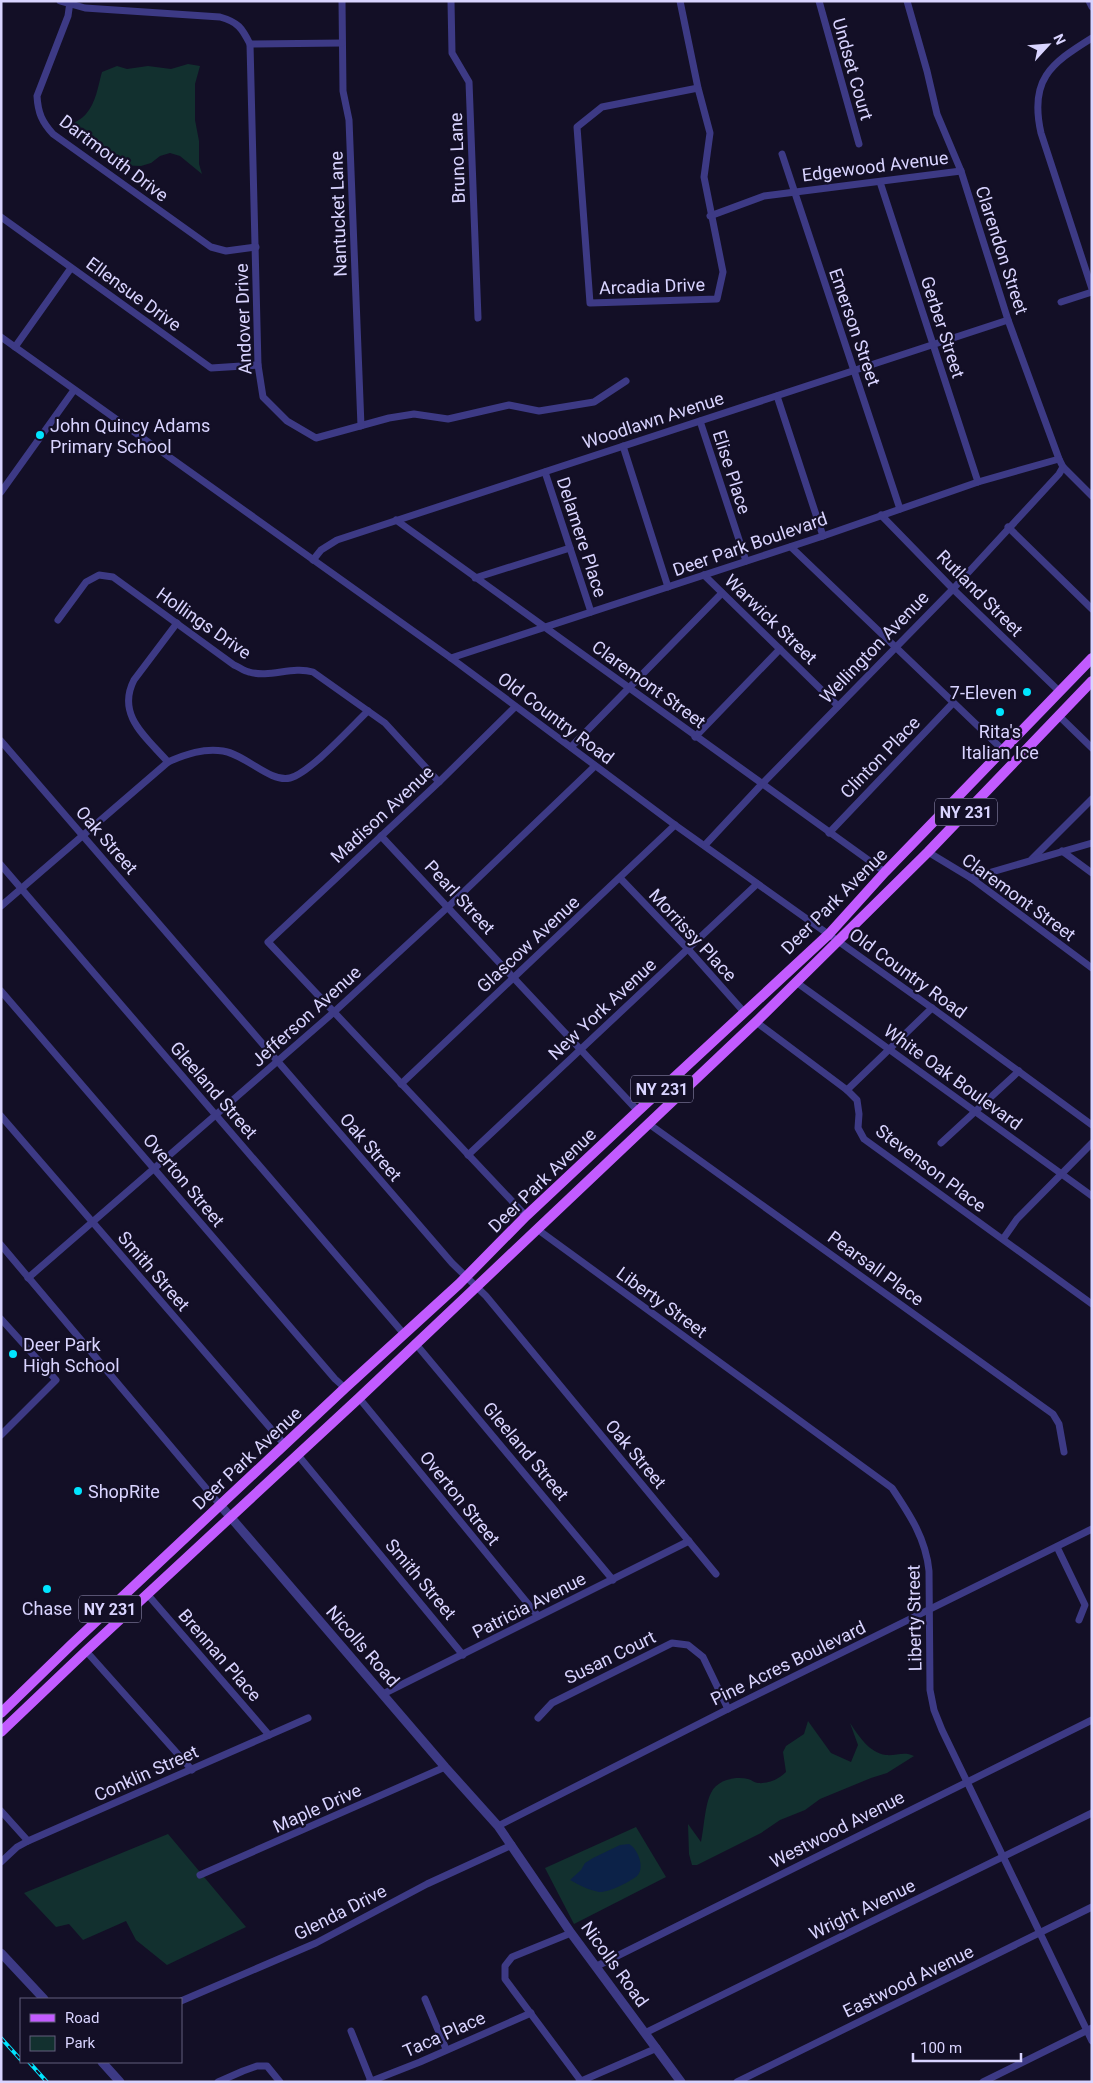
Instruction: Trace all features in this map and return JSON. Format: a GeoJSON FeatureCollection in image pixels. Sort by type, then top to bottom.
{"type":"FeatureCollection","features":[{"type":"Feature","properties":{"kind":"main road","name":"Deer Park Avenue"},"geometry":{"type":"LineString","coordinates":[[1,1713],[345,1388],[466,1278],[526,1216],[829,934],[885,872],[1092,658]]}},
{"type":"Feature","properties":{"kind":"main road","name":"Deer Park Avenue"},"geometry":{"type":"LineString","coordinates":[[1,1732],[359,1398],[756,1022],[928,852],[1092,681]]}},
{"type":"Feature","properties":{"kind":"main road"},"geometry":{"type":"LineString","coordinates":[[23,1711],[30,1696],[32,1683]]}},
{"type":"Feature","properties":{"kind":"street"},"geometry":{"type":"LineString","coordinates":[[60,1],[94,9],[220,17],[232,21],[243,30],[250,44],[342,43]]}},
{"type":"Feature","properties":{"kind":"street","name":"Nantucket Lane"},"geometry":{"type":"LineString","coordinates":[[342,1],[343,91],[349,120],[361,426]]}},
{"type":"Feature","properties":{"kind":"street","name":"Bruno Lane"},"geometry":{"type":"LineString","coordinates":[[451,1],[452,52],[469,82],[478,318]]}},
{"type":"Feature","properties":{"kind":"street","name":"Arcadia Drive"},"geometry":{"type":"LineString","coordinates":[[680,1],[698,88],[710,133],[704,177],[722,272],[717,299],[590,303],[577,126],[602,107],[698,88]]}},
{"type":"Feature","properties":{"kind":"street","name":"Undset Court"},"geometry":{"type":"LineString","coordinates":[[819,1],[859,144]]}},
{"type":"Feature","properties":{"kind":"street","name":"Clarendon Street"},"geometry":{"type":"LineString","coordinates":[[907,1],[937,114],[961,171],[1008,320],[1059,459],[1063,467],[1092,496]]}},
{"type":"Feature","properties":{"kind":"street"},"geometry":{"type":"LineString","coordinates":[[1089,1],[1092,7]]}},
{"type":"Feature","properties":{"kind":"street","name":"Dartmouth Drive"},"geometry":{"type":"LineString","coordinates":[[70,3],[68,16],[36,96],[42,122],[53,134],[212,247],[226,251],[256,247]]}},
{"type":"Feature","properties":{"kind":"street"},"geometry":{"type":"LineString","coordinates":[[1060,302],[1092,290],[1041,133],[1037,115],[1038,97],[1044,79],[1061,57],[1092,38]]}},
{"type":"Feature","properties":{"kind":"street","name":"Andover Drive"},"geometry":{"type":"LineString","coordinates":[[250,44],[258,365],[263,397],[287,421],[316,438],[414,414],[448,419],[509,405],[539,411],[594,402],[626,381]]}},
{"type":"Feature","properties":{"kind":"street","name":"Emerson Street"},"geometry":{"type":"LineString","coordinates":[[782,154],[900,509]]}},
{"type":"Feature","properties":{"kind":"street","name":"Edgewood Avenue"},"geometry":{"type":"LineString","coordinates":[[710,216],[764,196],[961,171]]}},
{"type":"Feature","properties":{"kind":"street","name":"Gerber Street"},"geometry":{"type":"LineString","coordinates":[[880,182],[978,482]]}},
{"type":"Feature","properties":{"kind":"street","name":"Ellensue Drive"},"geometry":{"type":"LineString","coordinates":[[1,217],[211,368],[258,365]]}},
{"type":"Feature","properties":{"kind":"street"},"geometry":{"type":"LineString","coordinates":[[15,347],[71,268]]}},
{"type":"Feature","properties":{"kind":"street","name":"Woodlawn Avenue"},"geometry":{"type":"LineString","coordinates":[[313,560],[321,550],[337,540],[1008,320]]}},
{"type":"Feature","properties":{"kind":"street","name":"Old Country Road"},"geometry":{"type":"LineString","coordinates":[[1,337],[451,658],[675,825],[932,1008],[1092,1125]]}},
{"type":"Feature","properties":{"kind":"street"},"geometry":{"type":"LineString","coordinates":[[1,492],[74,390]]}},
{"type":"Feature","properties":{"kind":"street"},"geometry":{"type":"LineString","coordinates":[[777,396],[823,536]]}},
{"type":"Feature","properties":{"kind":"street","name":"Elise Place"},"geometry":{"type":"LineString","coordinates":[[700,421],[746,561]]}},
{"type":"Feature","properties":{"kind":"street"},"geometry":{"type":"LineString","coordinates":[[623,446],[668,587]]}},
{"type":"Feature","properties":{"kind":"street","name":"Deer Park Boulevard"},"geometry":{"type":"LineString","coordinates":[[451,658],[791,547],[978,482],[1059,459]]}},
{"type":"Feature","properties":{"kind":"street","name":"Wellington Avenue"},"geometry":{"type":"LineString","coordinates":[[705,845],[762,784],[953,589],[1008,527],[1059,474],[1063,467]]}},
{"type":"Feature","properties":{"kind":"street","name":"Delamere Place"},"geometry":{"type":"LineString","coordinates":[[544,472],[591,612]]}},
{"type":"Feature","properties":{"kind":"street","name":"Rutland Street"},"geometry":{"type":"LineString","coordinates":[[881,515],[953,589],[1060,692]]}},
{"type":"Feature","properties":{"kind":"street","name":"Claremont Street"},"geometry":{"type":"LineString","coordinates":[[396,520],[885,872]]}},
{"type":"Feature","properties":{"kind":"street"},"geometry":{"type":"LineString","coordinates":[[1008,527],[1092,608]]}},
{"type":"Feature","properties":{"kind":"street"},"geometry":{"type":"LineString","coordinates":[[791,547],[1003,750]]}},
{"type":"Feature","properties":{"kind":"street"},"geometry":{"type":"LineString","coordinates":[[475,578],[570,548]]}},
{"type":"Feature","properties":{"kind":"street","name":"Hollings Drive"},"geometry":{"type":"LineString","coordinates":[[58,620],[86,582],[99,575],[113,577],[234,665],[248,672],[262,673],[302,669],[313,672],[385,723],[438,782]]}},
{"type":"Feature","properties":{"kind":"street","name":"Warwick Street"},"geometry":{"type":"LineString","coordinates":[[704,575],[838,706]]}},
{"type":"Feature","properties":{"kind":"street"},"geometry":{"type":"LineString","coordinates":[[571,747],[722,593]]}},
{"type":"Feature","properties":{"kind":"street"},"geometry":{"type":"LineString","coordinates":[[168,762],[133,721],[127,702],[129,690],[134,680],[177,623]]}},
{"type":"Feature","properties":{"kind":"street"},"geometry":{"type":"LineString","coordinates":[[696,737],[780,649]]}},
{"type":"Feature","properties":{"kind":"street","name":"Clinton Place"},"geometry":{"type":"LineString","coordinates":[[829,832],[953,703]]}},
{"type":"Feature","properties":{"kind":"street","name":"Madison Avenue"},"geometry":{"type":"LineString","coordinates":[[334,1012],[268,942],[382,836],[515,707]]}},
{"type":"Feature","properties":{"kind":"street"},"geometry":{"type":"LineString","coordinates":[[1,906],[168,762],[182,755],[205,750],[225,751],[246,759],[275,778],[289,778],[306,770],[368,711]]}},
{"type":"Feature","properties":{"kind":"street"},"geometry":{"type":"LineString","coordinates":[[1058,715],[1092,748]]}},
{"type":"Feature","properties":{"kind":"street","name":"Oak Street"},"geometry":{"type":"LineString","coordinates":[[1,741],[466,1278],[486,1296],[716,1574]]}},
{"type":"Feature","properties":{"kind":"street","name":"Jefferson Avenue"},"geometry":{"type":"LineString","coordinates":[[28,1278],[334,1012],[595,766]]}},
{"type":"Feature","properties":{"kind":"street"},"geometry":{"type":"LineString","coordinates":[[1032,860],[1092,799]]}},
{"type":"Feature","properties":{"kind":"street","name":"Glascow Avenue"},"geometry":{"type":"LineString","coordinates":[[400,1084],[675,825]]}},
{"type":"Feature","properties":{"kind":"street","name":"Pearl Street"},"geometry":{"type":"LineString","coordinates":[[382,836],[638,1111]]}},
{"type":"Feature","properties":{"kind":"street"},"geometry":{"type":"LineString","coordinates":[[971,878],[1092,842]]}},
{"type":"Feature","properties":{"kind":"street"},"geometry":{"type":"LineString","coordinates":[[1062,851],[1092,873]]}},
{"type":"Feature","properties":{"kind":"street","name":"Claremont Street"},"geometry":{"type":"LineString","coordinates":[[928,852],[971,878],[1092,968]]}},
{"type":"Feature","properties":{"kind":"street","name":"Gleeland Street"},"geometry":{"type":"LineString","coordinates":[[1,865],[404,1334]]}},
{"type":"Feature","properties":{"kind":"street","name":"Morrissy Place"},"geometry":{"type":"LineString","coordinates":[[620,878],[688,949],[744,1012]]}},
{"type":"Feature","properties":{"kind":"street","name":"New York Avenue"},"geometry":{"type":"LineString","coordinates":[[468,1155],[757,884]]}},
{"type":"Feature","properties":{"kind":"street","name":"White Oak Boulevard"},"geometry":{"type":"LineString","coordinates":[[796,982],[1092,1196]]}},
{"type":"Feature","properties":{"kind":"street","name":"Overton Street"},"geometry":{"type":"LineString","coordinates":[[1,991],[335,1379],[345,1388]]}},
{"type":"Feature","properties":{"kind":"street"},"geometry":{"type":"LineString","coordinates":[[847,1090],[932,1008]]}},
{"type":"Feature","properties":{"kind":"street"},"geometry":{"type":"LineString","coordinates":[[334,1012],[526,1216]]}},
{"type":"Feature","properties":{"kind":"street","name":"Stevenson Place"},"geometry":{"type":"LineString","coordinates":[[756,1022],[847,1090],[857,1100],[858,1128],[864,1139],[1092,1304]]}},
{"type":"Feature","properties":{"kind":"street"},"geometry":{"type":"LineString","coordinates":[[941,1143],[974,1110],[1019,1071]]}},
{"type":"Feature","properties":{"kind":"street","name":"Smith Street"},"geometry":{"type":"LineString","coordinates":[[1,1116],[285,1445]]}},
{"type":"Feature","properties":{"kind":"street","name":"Pearsall Place"},"geometry":{"type":"LineString","coordinates":[[649,1124],[1053,1414],[1059,1424],[1064,1452]]}},
{"type":"Feature","properties":{"kind":"street"},"geometry":{"type":"LineString","coordinates":[[1003,1239],[1017,1219],[1092,1143]]}},
{"type":"Feature","properties":{"kind":"street","name":"Liberty Street"},"geometry":{"type":"LineString","coordinates":[[537,1229],[892,1488],[912,1517],[927,1554],[930,1690],[934,1710],[1003,1857],[1089,2029],[1092,2041]]}},
{"type":"Feature","properties":{"kind":"street","name":"Nicolls Road"},"geometry":{"type":"LineString","coordinates":[[1,1246],[97,1357],[220,1506],[498,1826],[571,1932],[681,2082]]}},
{"type":"Feature","properties":{"kind":"street"},"geometry":{"type":"LineString","coordinates":[[1,1319],[56,1380],[1,1434]]}},
{"type":"Feature","properties":{"kind":"street","name":"Gleeland Street"},"geometry":{"type":"LineString","coordinates":[[415,1343],[613,1580]]}},
{"type":"Feature","properties":{"kind":"street","name":"Overton Street"},"geometry":{"type":"LineString","coordinates":[[359,1398],[538,1616]]}},
{"type":"Feature","properties":{"kind":"street","name":"Smith Street"},"geometry":{"type":"LineString","coordinates":[[297,1454],[463,1655]]}},
{"type":"Feature","properties":{"kind":"street","name":"Pine Acres Boulevard"},"geometry":{"type":"LineString","coordinates":[[498,1826],[728,1709],[1092,1530]]}},
{"type":"Feature","properties":{"kind":"street","name":"Patricia Avenue"},"geometry":{"type":"LineString","coordinates":[[383,1694],[688,1542]]}},
{"type":"Feature","properties":{"kind":"street"},"geometry":{"type":"LineString","coordinates":[[1057,1547],[1085,1605],[1079,1620]]}},
{"type":"Feature","properties":{"kind":"street","name":"Brennan Place"},"geometry":{"type":"LineString","coordinates":[[148,1594],[269,1736]]}},
{"type":"Feature","properties":{"kind":"street","name":"Susan Court"},"geometry":{"type":"LineString","coordinates":[[538,1718],[552,1702],[672,1643],[688,1646],[702,1658],[728,1709]]}},
{"type":"Feature","properties":{"kind":"street"},"geometry":{"type":"LineString","coordinates":[[86,1651],[192,1770]]}},
{"type":"Feature","properties":{"kind":"street","name":"Conklin Street"},"geometry":{"type":"LineString","coordinates":[[1,1862],[17,1847],[28,1841],[308,1718]]}},
{"type":"Feature","properties":{"kind":"street","name":"Westwood Avenue"},"geometry":{"type":"LineString","coordinates":[[597,1966],[1092,1720]]}},
{"type":"Feature","properties":{"kind":"street","name":"Maple Drive"},"geometry":{"type":"LineString","coordinates":[[200,1876],[446,1767]]}},
{"type":"Feature","properties":{"kind":"street"},"geometry":{"type":"LineString","coordinates":[[1,1811],[28,1841]]}},
{"type":"Feature","properties":{"kind":"street","name":"Wright Avenue"},"geometry":{"type":"LineString","coordinates":[[645,2033],[1092,1813]]}},
{"type":"Feature","properties":{"kind":"street","name":"Glenda Drive"},"geometry":{"type":"LineString","coordinates":[[182,2001],[316,1943],[427,1884],[512,1845]]}},
{"type":"Feature","properties":{"kind":"street","name":"Eastwood Avenue"},"geometry":{"type":"LineString","coordinates":[[737,2082],[1092,1907]]}},
{"type":"Feature","properties":{"kind":"street"},"geometry":{"type":"LineString","coordinates":[[571,1932],[512,1958],[505,1966],[505,1979],[580,2081],[657,2048]]}},
{"type":"Feature","properties":{"kind":"street"},"geometry":{"type":"LineString","coordinates":[[1,1953],[43,1998]]}},
{"type":"Feature","properties":{"kind":"street"},"geometry":{"type":"LineString","coordinates":[[424,1999],[446,2049]]}},
{"type":"Feature","properties":{"kind":"street","name":"Taca Place"},"geometry":{"type":"LineString","coordinates":[[370,2081],[531,2013]]}},
{"type":"Feature","properties":{"kind":"street"},"geometry":{"type":"LineString","coordinates":[[983,2082],[1089,2029]]}},
{"type":"Feature","properties":{"kind":"street"},"geometry":{"type":"LineString","coordinates":[[351,2031],[370,2081]]}},
{"type":"Feature","properties":{"kind":"street"},"geometry":{"type":"LineString","coordinates":[[103,2063],[120,2082]]}},
{"type":"Feature","properties":{"kind":"street"},"geometry":{"type":"LineString","coordinates":[[218,2082],[257,2066],[267,2066],[280,2082]]}},
{"type":"Feature","properties":{"kind":"green space"},"geometry":{"type":"Polygon","coordinates":[[[188,64],[200,66],[195,84],[195,120],[199,141],[199,164],[202,174],[180,156],[170,153],[141,166],[116,165],[70,127],[84,116],[92,105],[102,72],[117,66],[127,69],[148,66],[171,69],[188,64]]]}},
{"type":"Feature","properties":{"kind":"green space"},"geometry":{"type":"Polygon","coordinates":[[[808,1721],[831,1753],[851,1762],[858,1745],[850,1723],[865,1743],[874,1751],[886,1755],[903,1754],[914,1756],[887,1773],[820,1799],[805,1810],[780,1820],[761,1833],[697,1865],[692,1865],[689,1854],[688,1824],[701,1842],[707,1803],[717,1785],[732,1779],[743,1778],[762,1783],[770,1782],[780,1777],[786,1772],[783,1752],[786,1746],[804,1734],[808,1721]]]}},
{"type":"Feature","properties":{"kind":"green space"},"geometry":{"type":"Polygon","coordinates":[[[636,1827],[666,1877],[574,1924],[545,1868],[636,1827]]]}},
{"type":"Feature","properties":{"kind":"green space"},"geometry":{"type":"Polygon","coordinates":[[[168,1834],[246,1927],[167,1965],[136,1940],[126,1921],[83,1940],[69,1924],[56,1927],[24,1893],[168,1834]]]}},
{"type":"Feature","properties":{"kind":"water"},"geometry":{"type":"Polygon","coordinates":[[[629,1844],[637,1853],[641,1867],[638,1875],[631,1880],[614,1889],[599,1892],[570,1880],[581,1870],[585,1863],[593,1858],[620,1845],[629,1844]]]}},
{"type":"Feature","properties":{"kind":"railway"},"geometry":{"type":"LineString","coordinates":[[1,2038],[20,2059]]}},
{"type":"Feature","properties":{"kind":"railway"},"geometry":{"type":"LineString","coordinates":[[30,2063],[47,2082]]}},
{"type":"Feature","properties":{"kind":"place","name":"John Quincy Adams Primary School"},"geometry":{"type":"Point","coordinates":[40,435]}},
{"type":"Feature","properties":{"kind":"place","name":"7-Eleven"},"geometry":{"type":"Point","coordinates":[1027,692]}},
{"type":"Feature","properties":{"kind":"place","name":"Rita's Italian Ice"},"geometry":{"type":"Point","coordinates":[1000,712]}},
{"type":"Feature","properties":{"kind":"place","name":"Deer Park High School"},"geometry":{"type":"Point","coordinates":[13,1354]}},
{"type":"Feature","properties":{"kind":"place","name":"ShopRite"},"geometry":{"type":"Point","coordinates":[78,1491]}},
{"type":"Feature","properties":{"kind":"place","name":"Chase"},"geometry":{"type":"Point","coordinates":[47,1589]}}]}
